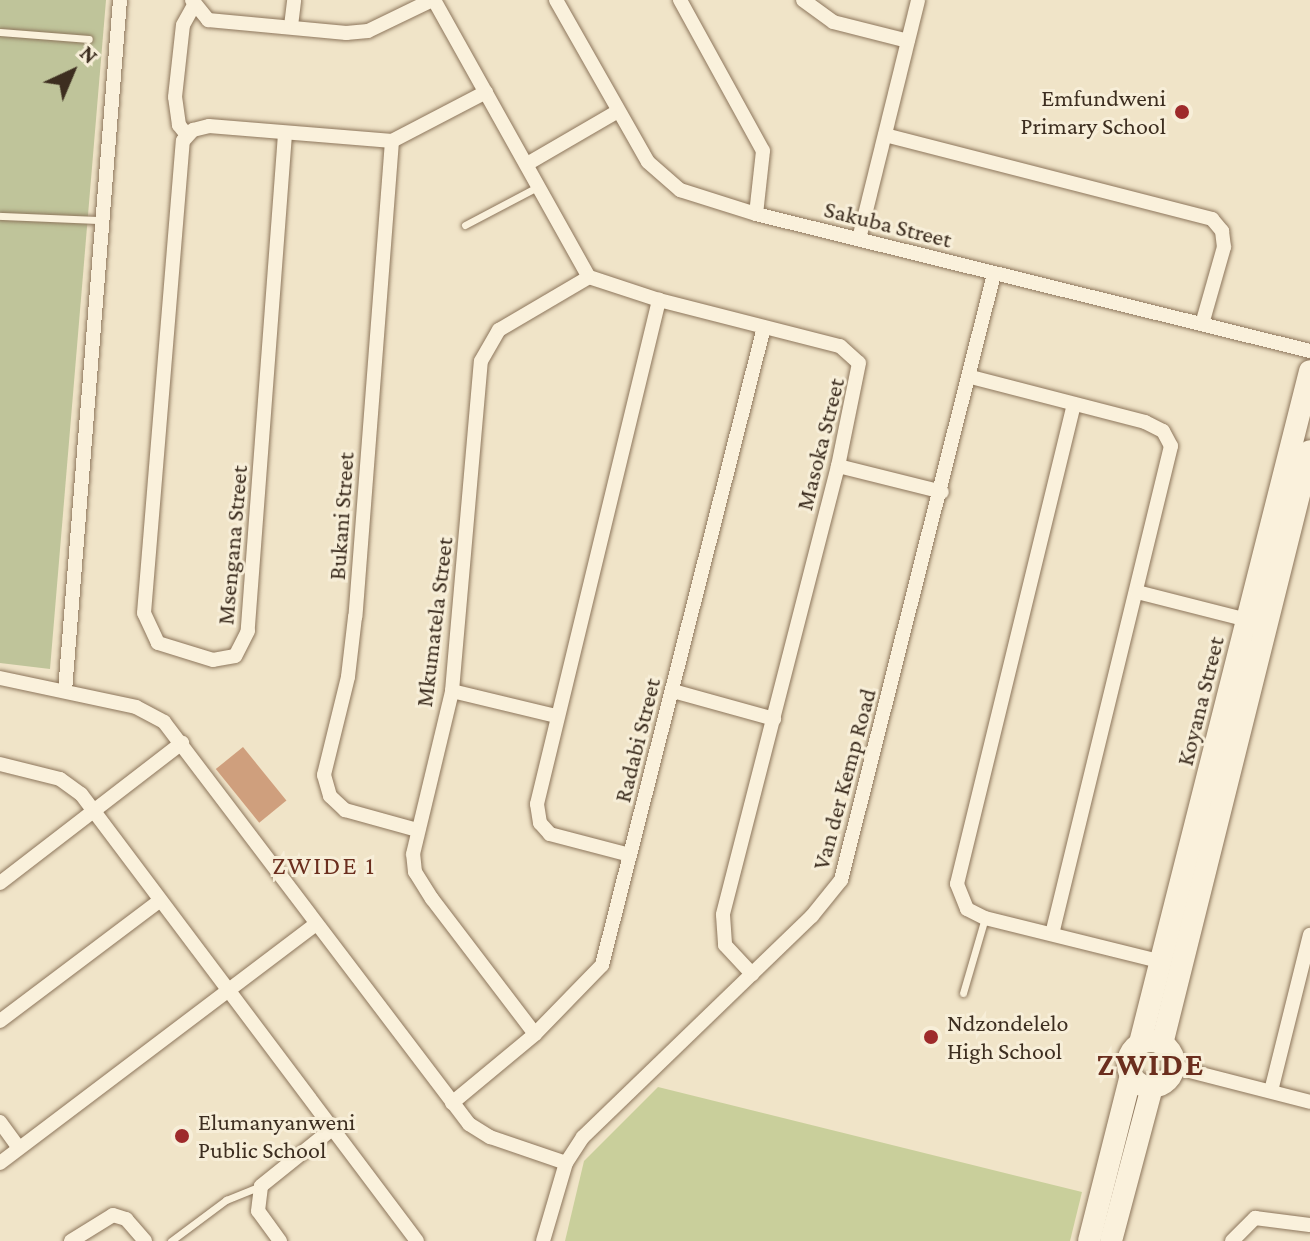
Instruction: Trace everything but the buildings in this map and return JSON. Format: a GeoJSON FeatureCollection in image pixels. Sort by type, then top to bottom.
{"type":"FeatureCollection","features":[{"type":"Feature","properties":{"kind":"main road","name":"Koyana Street"},"geometry":{"type":"LineString","coordinates":[[1151,1043],[1163,962],[1310,371]]}},
{"type":"Feature","properties":{"kind":"main road","name":"Koyana Street"},"geometry":{"type":"LineString","coordinates":[[1089,1241],[1131,1075],[1128,1061],[1151,1043],[1304,503],[1310,451]]}},
{"type":"Feature","properties":{"kind":"main road"},"geometry":{"type":"LineString","coordinates":[[1151,1043],[1172,1054],[1174,1067],[1167,1081],[1152,1087]]}},
{"type":"Feature","properties":{"kind":"main road"},"geometry":{"type":"LineString","coordinates":[[1131,1075],[1152,1087]]}},
{"type":"Feature","properties":{"kind":"main road"},"geometry":{"type":"LineString","coordinates":[[1111,1241],[1152,1087]]}},
{"type":"Feature","properties":{"kind":"street"},"geometry":{"type":"LineString","coordinates":[[65,691],[100,220],[120,0]]}},
{"type":"Feature","properties":{"kind":"street"},"geometry":{"type":"LineString","coordinates":[[291,26],[294,0]]}},
{"type":"Feature","properties":{"kind":"street"},"geometry":{"type":"LineString","coordinates":[[486,92],[392,141],[209,126],[185,138],[175,114],[183,25],[193,3],[208,20],[346,33],[368,31],[433,0],[486,92],[527,164],[589,277]]}},
{"type":"Feature","properties":{"kind":"street","name":"Sakuba Street"},"geometry":{"type":"LineString","coordinates":[[556,0],[648,162],[670,183],[696,197],[1310,351]]}},
{"type":"Feature","properties":{"kind":"street"},"geometry":{"type":"LineString","coordinates":[[680,0],[763,151],[756,214]]}},
{"type":"Feature","properties":{"kind":"street"},"geometry":{"type":"LineString","coordinates":[[803,0],[833,22],[908,41]]}},
{"type":"Feature","properties":{"kind":"street"},"geometry":{"type":"LineString","coordinates":[[859,239],[918,0]]}},
{"type":"Feature","properties":{"kind":"street"},"geometry":{"type":"LineString","coordinates":[[527,164],[618,111]]}},
{"type":"Feature","properties":{"kind":"street","name":"Msengana Street"},"geometry":{"type":"LineString","coordinates":[[185,138],[144,613],[158,643],[225,661],[242,650],[248,631],[285,134]]}},
{"type":"Feature","properties":{"kind":"street"},"geometry":{"type":"LineString","coordinates":[[885,135],[1212,219],[1222,231],[1224,247],[1202,324]]}},
{"type":"Feature","properties":{"kind":"street","name":"Bukani Street"},"geometry":{"type":"LineString","coordinates":[[392,141],[354,630],[324,775],[330,796],[345,810],[417,830]]}},
{"type":"Feature","properties":{"kind":"street","name":"Van der Kemp Road"},"geometry":{"type":"LineString","coordinates":[[543,1241],[566,1163],[595,1125],[824,903],[845,869],[971,377],[994,274]]}},
{"type":"Feature","properties":{"kind":"street","name":"Mkumatela Street"},"geometry":{"type":"LineString","coordinates":[[535,1034],[421,884],[413,863],[417,830],[452,691],[481,361],[499,330],[589,277]]}},
{"type":"Feature","properties":{"kind":"street","name":"Masoka Street"},"geometry":{"type":"LineString","coordinates":[[589,277],[659,300],[840,346],[856,357],[861,373],[721,929],[725,945],[752,974]]}},
{"type":"Feature","properties":{"kind":"street"},"geometry":{"type":"LineString","coordinates":[[630,855],[557,838],[540,823],[538,791],[659,300]]}},
{"type":"Feature","properties":{"kind":"street","name":"Radabi Street"},"geometry":{"type":"LineString","coordinates":[[452,1103],[535,1034],[602,965],[764,327]]}},
{"type":"Feature","properties":{"kind":"street"},"geometry":{"type":"LineString","coordinates":[[971,377],[1145,422],[1170,441],[1137,592],[1052,934]]}},
{"type":"Feature","properties":{"kind":"street"},"geometry":{"type":"LineString","coordinates":[[1074,404],[957,870],[960,898],[967,909],[985,918],[1163,962]]}},
{"type":"Feature","properties":{"kind":"street"},"geometry":{"type":"LineString","coordinates":[[838,466],[942,492]]}},
{"type":"Feature","properties":{"kind":"street"},"geometry":{"type":"LineString","coordinates":[[1137,592],[1248,620]]}},
{"type":"Feature","properties":{"kind":"street"},"geometry":{"type":"LineString","coordinates":[[0,678],[147,711],[182,743],[452,1103],[479,1132],[566,1163]]}},
{"type":"Feature","properties":{"kind":"street"},"geometry":{"type":"LineString","coordinates":[[452,691],[556,716]]}},
{"type":"Feature","properties":{"kind":"street"},"geometry":{"type":"LineString","coordinates":[[673,691],[774,719]]}},
{"type":"Feature","properties":{"kind":"street"},"geometry":{"type":"LineString","coordinates":[[0,883],[182,743]]}},
{"type":"Feature","properties":{"kind":"street"},"geometry":{"type":"LineString","coordinates":[[0,764],[60,779],[76,788],[226,992],[417,1241]]}},
{"type":"Feature","properties":{"kind":"street"},"geometry":{"type":"LineString","coordinates":[[0,1021],[159,901]]}},
{"type":"Feature","properties":{"kind":"street"},"geometry":{"type":"LineString","coordinates":[[0,1163],[316,924]]}},
{"type":"Feature","properties":{"kind":"street"},"geometry":{"type":"LineString","coordinates":[[1271,1091],[1304,983],[1310,935]]}},
{"type":"Feature","properties":{"kind":"street"},"geometry":{"type":"LineString","coordinates":[[1174,1067],[1310,1102]]}},
{"type":"Feature","properties":{"kind":"street"},"geometry":{"type":"LineString","coordinates":[[0,1122],[19,1148]]}},
{"type":"Feature","properties":{"kind":"street"},"geometry":{"type":"LineString","coordinates":[[280,1241],[258,1211],[261,1186],[332,1129]]}},
{"type":"Feature","properties":{"kind":"street"},"geometry":{"type":"LineString","coordinates":[[71,1241],[113,1215],[126,1219],[145,1241]]}},
{"type":"Feature","properties":{"kind":"street"},"geometry":{"type":"LineString","coordinates":[[1232,1241],[1255,1218],[1310,1225]]}},
{"type":"Feature","properties":{"kind":"lane"},"geometry":{"type":"LineString","coordinates":[[0,32],[89,39]]}},
{"type":"Feature","properties":{"kind":"lane"},"geometry":{"type":"LineString","coordinates":[[465,225],[539,186]]}},
{"type":"Feature","properties":{"kind":"lane"},"geometry":{"type":"LineString","coordinates":[[0,216],[100,220]]}},
{"type":"Feature","properties":{"kind":"lane"},"geometry":{"type":"LineString","coordinates":[[963,993],[985,918]]}},
{"type":"Feature","properties":{"kind":"lane"},"geometry":{"type":"LineString","coordinates":[[171,1241],[226,1200],[261,1186]]}},
{"type":"Feature","properties":{"kind":"green space"},"geometry":{"type":"Polygon","coordinates":[[[0,0],[106,0],[50,669],[0,663],[0,0]]]}},
{"type":"Feature","properties":{"kind":"green space"},"geometry":{"type":"Polygon","coordinates":[[[658,1087],[1082,1192],[1070,1241],[565,1241],[584,1161],[658,1087]]]}},
{"type":"Feature","properties":{"kind":"place","name":"Emfundweni Primary School"},"geometry":{"type":"Point","coordinates":[1182,112]}},
{"type":"Feature","properties":{"kind":"place","name":"Ndzondelelo High School"},"geometry":{"type":"Point","coordinates":[931,1037]}},
{"type":"Feature","properties":{"kind":"place","name":"Elumanyanweni Public School"},"geometry":{"type":"Point","coordinates":[182,1136]}},
{"type":"Feature","properties":{"kind":"district","name":"ZWIDE 1"},"geometry":{"type":"Point","coordinates":[324,866]}},
{"type":"Feature","properties":{"kind":"district","name":"ZWIDE"},"geometry":{"type":"Point","coordinates":[1151,1064]}}]}
